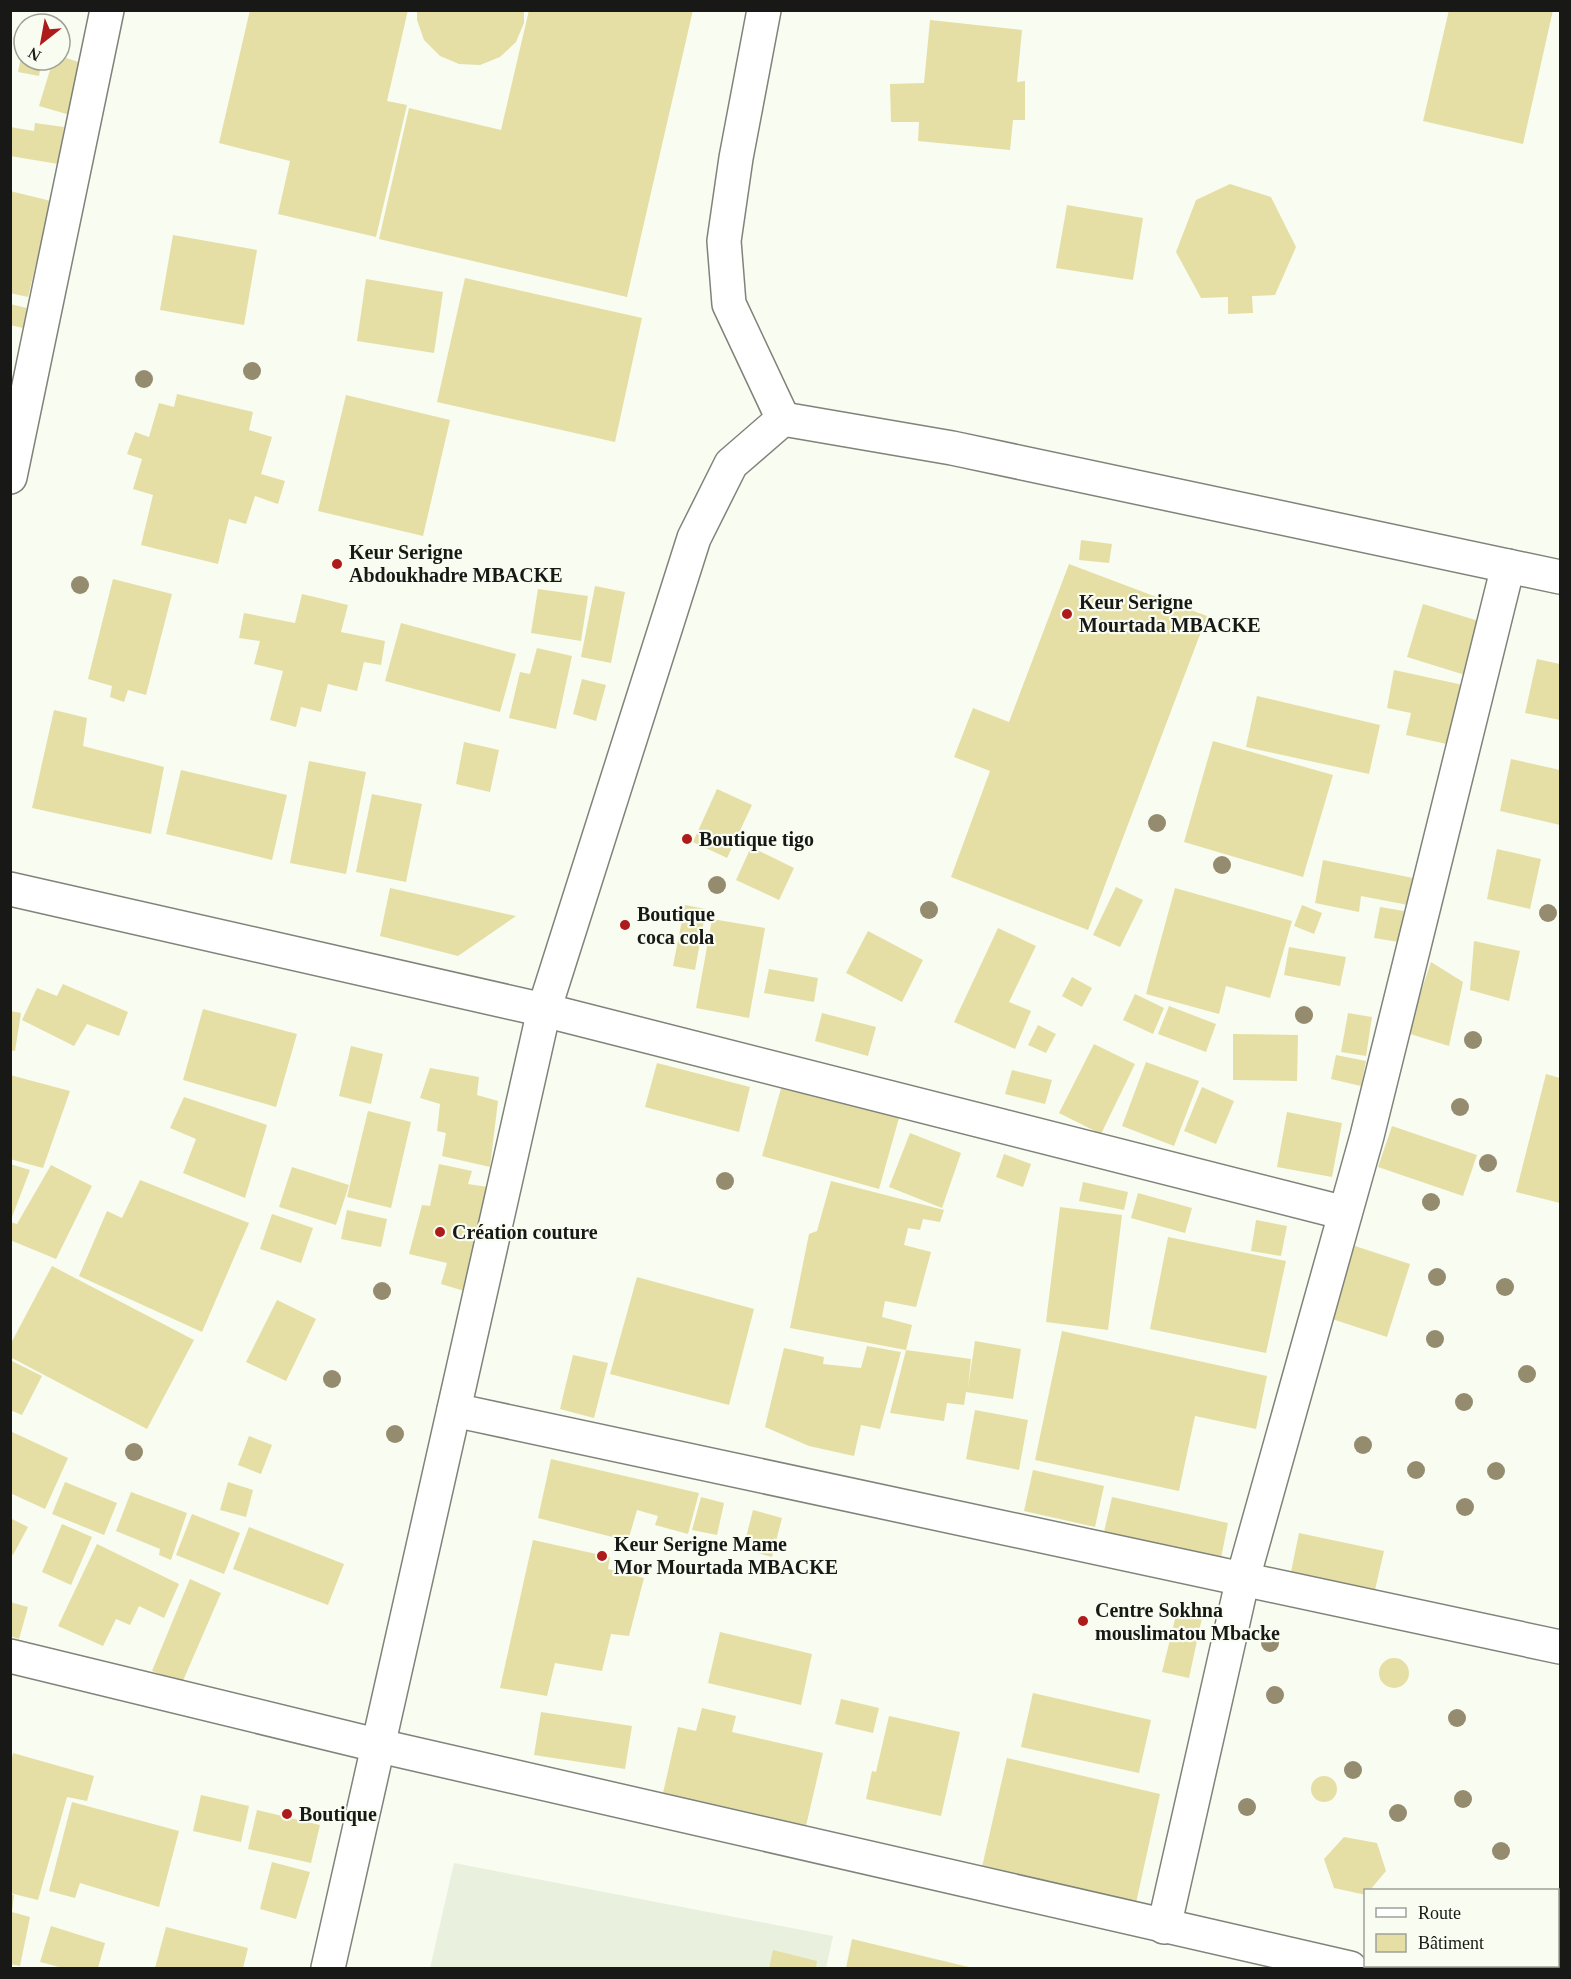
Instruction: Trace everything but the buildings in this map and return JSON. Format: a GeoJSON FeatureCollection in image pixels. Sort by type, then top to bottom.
{"type":"FeatureCollection","features":[{"type":"Feature","properties":{"kind":"street"},"geometry":{"type":"LineString","coordinates":[[10,477],[107,10]]}},
{"type":"Feature","properties":{"kind":"street"},"geometry":{"type":"LineString","coordinates":[[764,10],[736,158],[724,241],[729,304],[783,419]]}},
{"type":"Feature","properties":{"kind":"street"},"geometry":{"type":"LineString","coordinates":[[783,419],[952,448],[1560,577]]}},
{"type":"Feature","properties":{"kind":"street"},"geometry":{"type":"LineString","coordinates":[[328,1968],[380,1746],[544,1010],[694,538],[731,464],[783,419]]}},
{"type":"Feature","properties":{"kind":"street"},"geometry":{"type":"LineString","coordinates":[[1164,1927],[1243,1578],[1367,1136],[1508,566]]}},
{"type":"Feature","properties":{"kind":"street"},"geometry":{"type":"LineString","coordinates":[[10,889],[544,1010],[1345,1213]]}},
{"type":"Feature","properties":{"kind":"street"},"geometry":{"type":"LineString","coordinates":[[454,1410],[1560,1647]]}},
{"type":"Feature","properties":{"kind":"street"},"geometry":{"type":"LineString","coordinates":[[10,1656],[380,1746],[1350,1968]]}},
{"type":"Feature","properties":{"kind":"shaded area"},"geometry":{"type":"Polygon","coordinates":[[[454,1863],[833,1936],[826,1968],[430,1968],[454,1863]]]}},
{"type":"Feature","properties":{"kind":"place","name":"Keur Serigne Abdoukhadre MBACKE"},"geometry":{"type":"Point","coordinates":[337,564]}},
{"type":"Feature","properties":{"kind":"place","name":"Keur Serigne Mourtada MBACKE"},"geometry":{"type":"Point","coordinates":[1067,614]}},
{"type":"Feature","properties":{"kind":"place","name":"Boutique tigo"},"geometry":{"type":"Point","coordinates":[687,839]}},
{"type":"Feature","properties":{"kind":"place","name":"Boutique coca cola"},"geometry":{"type":"Point","coordinates":[625,925]}},
{"type":"Feature","properties":{"kind":"place","name":"Création couture"},"geometry":{"type":"Point","coordinates":[440,1232]}},
{"type":"Feature","properties":{"kind":"place","name":"Keur Serigne Mame Mor Mourtada MBACKE"},"geometry":{"type":"Point","coordinates":[602,1556]}},
{"type":"Feature","properties":{"kind":"place","name":"Centre Sokhna mouslimatou Mbacke"},"geometry":{"type":"Point","coordinates":[1083,1621]}},
{"type":"Feature","properties":{"kind":"place","name":"Boutique"},"geometry":{"type":"Point","coordinates":[287,1814]}}]}
